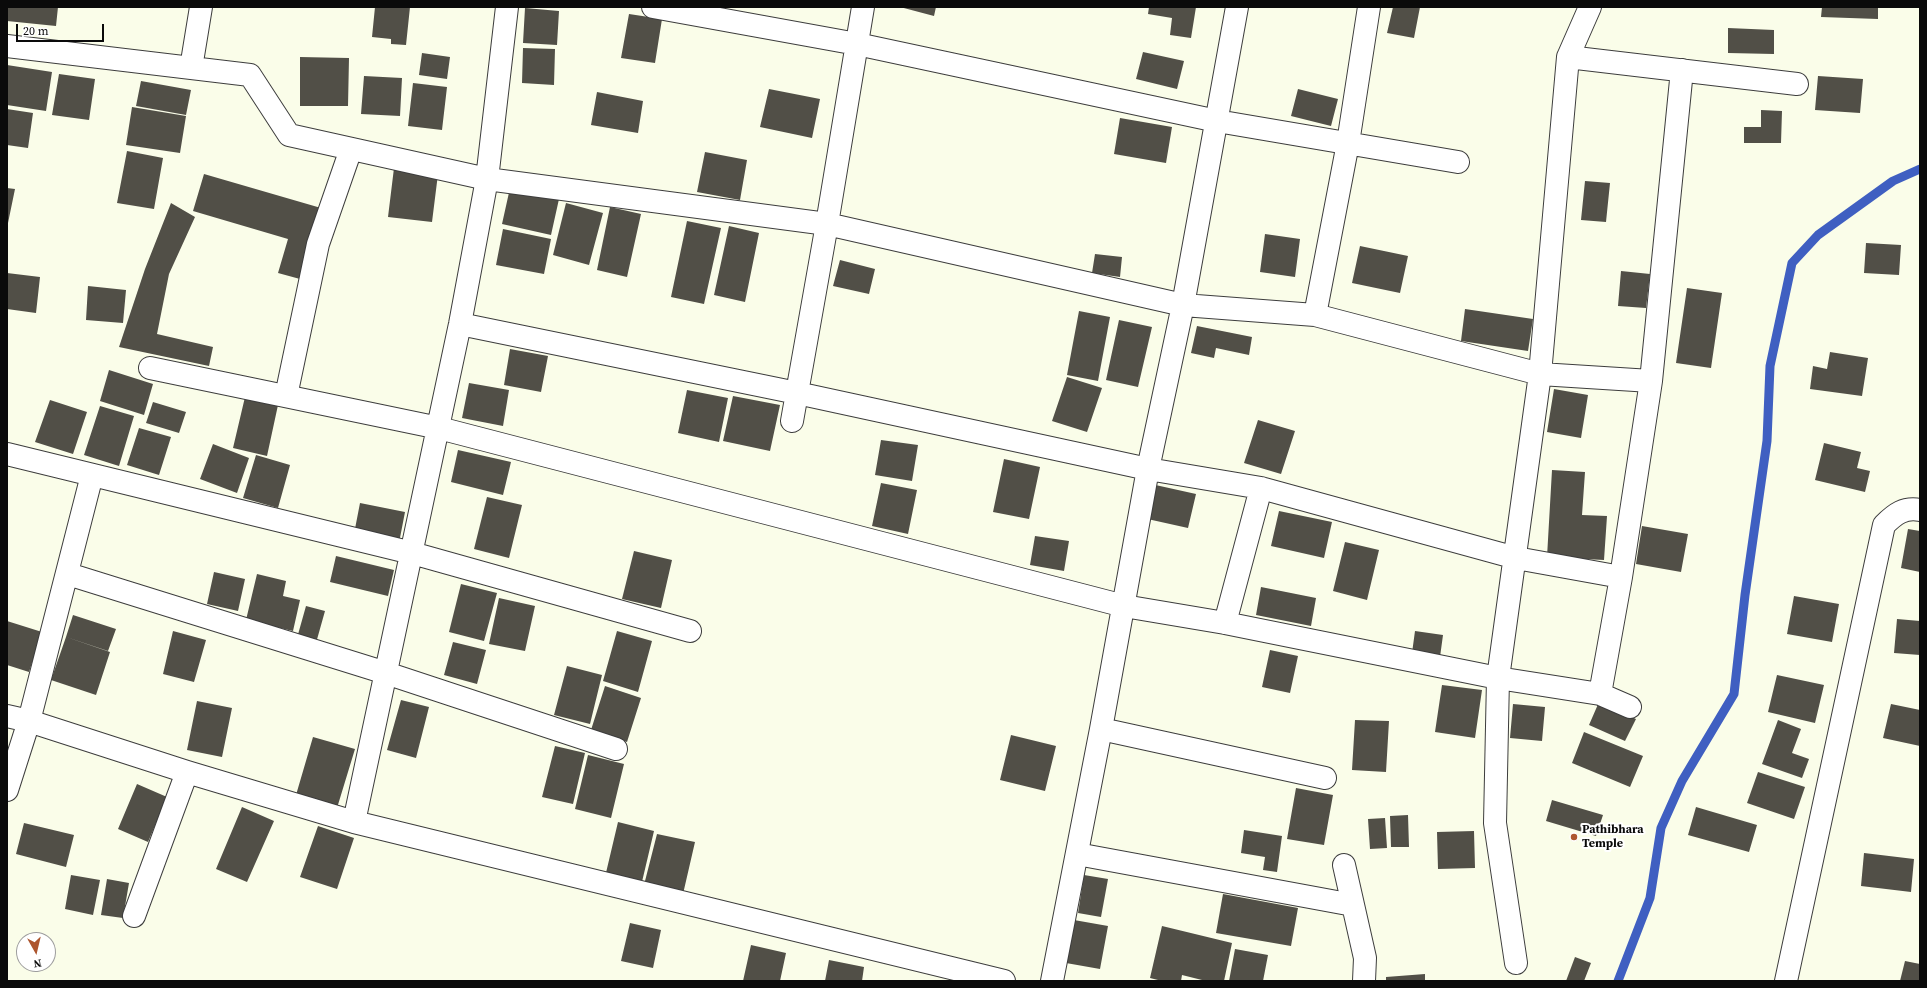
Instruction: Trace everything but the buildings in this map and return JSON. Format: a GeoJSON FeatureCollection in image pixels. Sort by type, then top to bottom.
{"type":"FeatureCollection","features":[{"type":"Feature","properties":{"kind":"street"},"geometry":{"type":"LineString","coordinates":[[191,68],[201,7]]}},
{"type":"Feature","properties":{"kind":"street"},"geometry":{"type":"LineString","coordinates":[[354,822],[460,324],[487,179],[507,7]]}},
{"type":"Feature","properties":{"kind":"street"},"geometry":{"type":"LineString","coordinates":[[654,7],[857,44],[1217,121],[1458,162]]}},
{"type":"Feature","properties":{"kind":"street"},"geometry":{"type":"LineString","coordinates":[[792,421],[863,7]]}},
{"type":"Feature","properties":{"kind":"street"},"geometry":{"type":"LineString","coordinates":[[1052,981],[1101,729],[1148,469],[1183,305],[1237,7]]}},
{"type":"Feature","properties":{"kind":"street"},"geometry":{"type":"LineString","coordinates":[[1315,315],[1348,143],[1369,7]]}},
{"type":"Feature","properties":{"kind":"street"},"geometry":{"type":"LineString","coordinates":[[1516,964],[1495,822],[1498,678],[1516,558],[1540,374],[1568,57],[1590,7]]}},
{"type":"Feature","properties":{"kind":"street"},"geometry":{"type":"LineString","coordinates":[[7,46],[250,75],[289,135],[487,179],[827,224],[1183,305],[1315,315],[1540,374],[1651,381]]}},
{"type":"Feature","properties":{"kind":"street"},"geometry":{"type":"LineString","coordinates":[[1568,57],[1797,84]]}},
{"type":"Feature","properties":{"kind":"street"},"geometry":{"type":"LineString","coordinates":[[1600,694],[1621,577],[1651,381],[1682,70]]}},
{"type":"Feature","properties":{"kind":"street"},"geometry":{"type":"LineString","coordinates":[[286,396],[318,244],[351,149]]}},
{"type":"Feature","properties":{"kind":"street"},"geometry":{"type":"LineString","coordinates":[[460,324],[1148,469],[1261,488],[1516,558],[1621,577]]}},
{"type":"Feature","properties":{"kind":"street"},"geometry":{"type":"LineString","coordinates":[[150,368],[439,428],[1124,606],[1225,623],[1498,678],[1600,694],[1630,707]]}},
{"type":"Feature","properties":{"kind":"street"},"geometry":{"type":"LineString","coordinates":[[7,454],[412,554],[690,631]]}},
{"type":"Feature","properties":{"kind":"street"},"geometry":{"type":"LineString","coordinates":[[7,790],[29,721],[68,574],[92,475]]}},
{"type":"Feature","properties":{"kind":"street"},"geometry":{"type":"LineString","coordinates":[[1225,623],[1261,488]]}},
{"type":"Feature","properties":{"kind":"street"},"geometry":{"type":"LineString","coordinates":[[1786,981],[1884,525],[1895,514],[1912,509],[1920,510]]}},
{"type":"Feature","properties":{"kind":"street"},"geometry":{"type":"LineString","coordinates":[[68,574],[386,673],[616,749]]}},
{"type":"Feature","properties":{"kind":"street"},"geometry":{"type":"LineString","coordinates":[[7,716],[29,721],[187,772],[354,822],[1004,981]]}},
{"type":"Feature","properties":{"kind":"street"},"geometry":{"type":"LineString","coordinates":[[1101,729],[1325,778]]}},
{"type":"Feature","properties":{"kind":"street"},"geometry":{"type":"LineString","coordinates":[[134,916],[187,772]]}},
{"type":"Feature","properties":{"kind":"street"},"geometry":{"type":"LineString","coordinates":[[1077,854],[1353,905]]}},
{"type":"Feature","properties":{"kind":"street"},"geometry":{"type":"LineString","coordinates":[[1344,865],[1365,958],[1364,981]]}},
{"type":"Feature","properties":{"kind":"waterway"},"geometry":{"type":"LineString","coordinates":[[1618,981],[1650,898],[1661,828],[1682,781],[1734,694],[1745,595],[1767,441],[1770,366],[1792,263],[1818,235],[1893,181],[1920,169]]}},
{"type":"Feature","properties":{"kind":"place","name":"Pathibhara Temple"},"geometry":{"type":"Point","coordinates":[1574,837]}}]}
